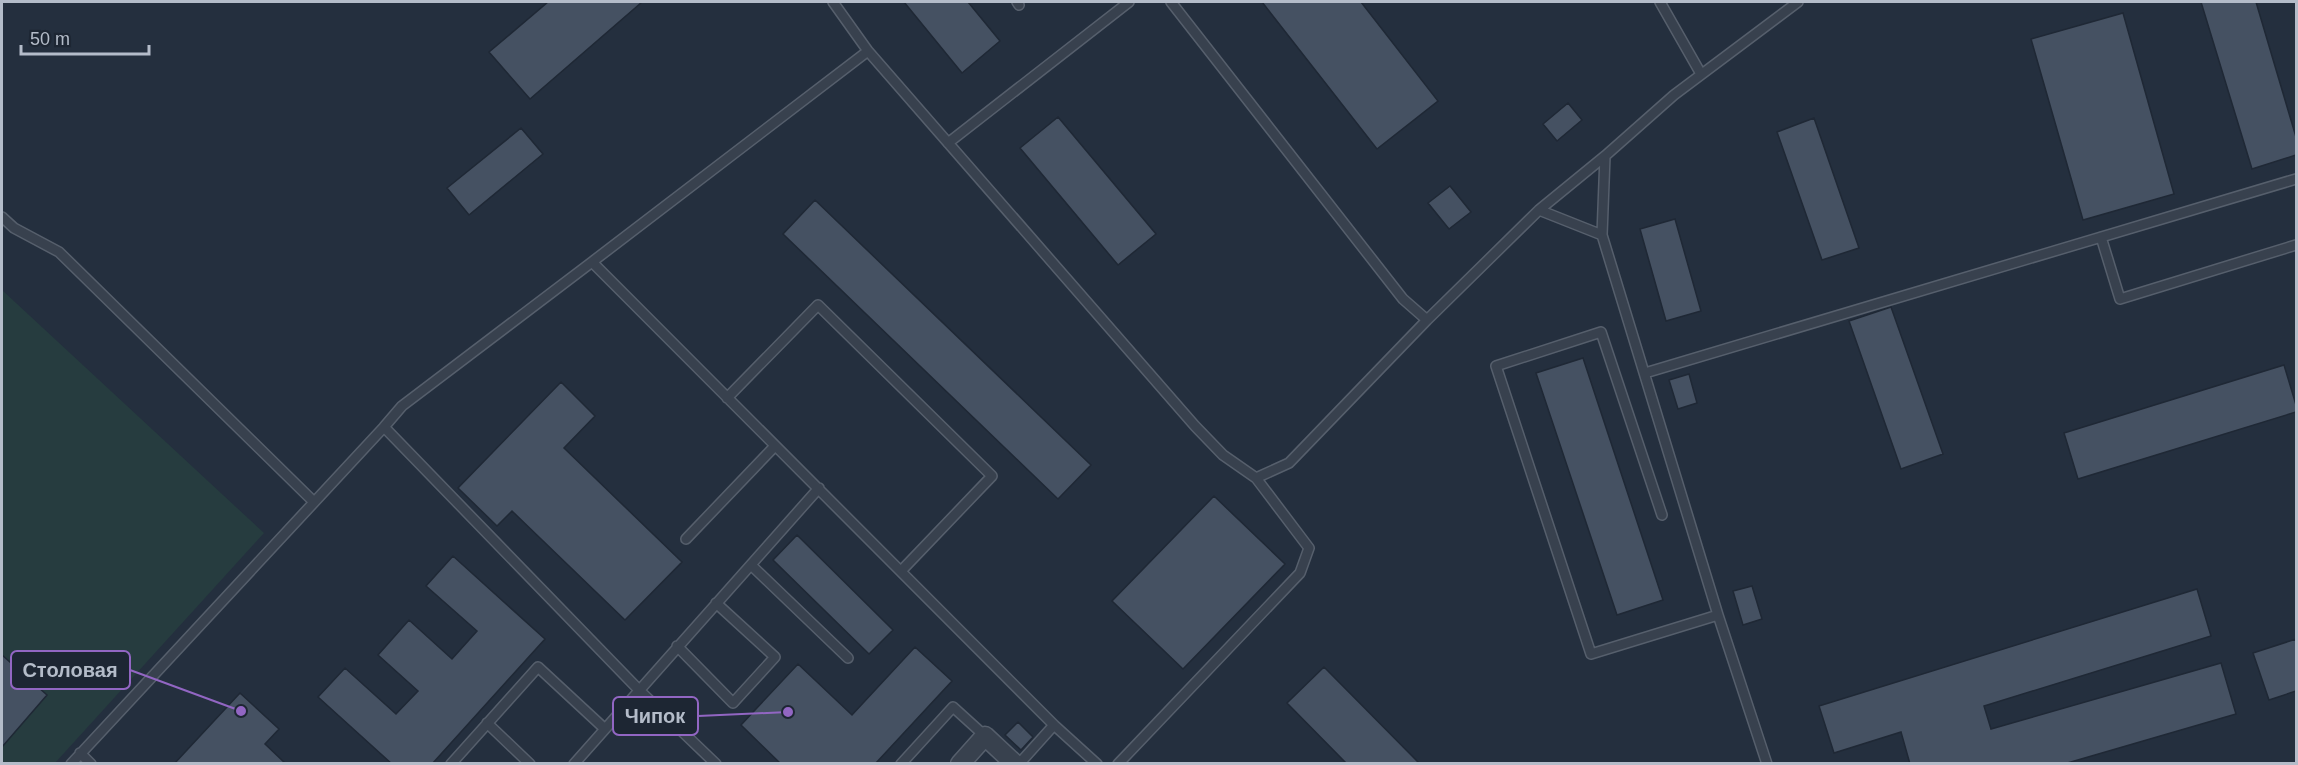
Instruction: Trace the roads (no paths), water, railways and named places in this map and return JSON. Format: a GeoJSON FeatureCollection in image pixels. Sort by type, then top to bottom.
{"type":"FeatureCollection","features":[{"type":"Feature","properties":{"kind":"street"},"geometry":{"type":"LineString","coordinates":[[960,764],[985,736],[1015,764]]}},
{"type":"Feature","properties":{"kind":"lane"},"geometry":{"type":"LineString","coordinates":[[833,2],[868,51],[1195,426],[1223,455],[1256,478],[1309,548],[1300,573],[1118,764]]}},
{"type":"Feature","properties":{"kind":"lane"},"geometry":{"type":"LineString","coordinates":[[948,143],[1129,2]]}},
{"type":"Feature","properties":{"kind":"lane"},"geometry":{"type":"LineString","coordinates":[[1171,2],[1403,299],[1427,320]]}},
{"type":"Feature","properties":{"kind":"lane"},"geometry":{"type":"LineString","coordinates":[[1660,2],[1701,75]]}},
{"type":"Feature","properties":{"kind":"lane"},"geometry":{"type":"LineString","coordinates":[[1256,478],[1289,463],[1427,320],[1539,210],[1674,95],[1798,2]]}},
{"type":"Feature","properties":{"kind":"lane"},"geometry":{"type":"LineString","coordinates":[[71,764],[402,406],[868,51]]}},
{"type":"Feature","properties":{"kind":"lane"},"geometry":{"type":"LineString","coordinates":[[1605,156],[1602,236],[1718,615],[1767,764]]}},
{"type":"Feature","properties":{"kind":"lane"},"geometry":{"type":"LineString","coordinates":[[1645,374],[2296,178]]}},
{"type":"Feature","properties":{"kind":"lane"},"geometry":{"type":"LineString","coordinates":[[1539,210],[1602,236]]}},
{"type":"Feature","properties":{"kind":"lane"},"geometry":{"type":"LineString","coordinates":[[2,217],[14,228],[58,252],[314,502]]}},
{"type":"Feature","properties":{"kind":"lane"},"geometry":{"type":"LineString","coordinates":[[2101,237],[2120,299],[2296,245]]}},
{"type":"Feature","properties":{"kind":"lane"},"geometry":{"type":"LineString","coordinates":[[592,262],[902,570],[1054,725],[1097,764]]}},
{"type":"Feature","properties":{"kind":"lane"},"geometry":{"type":"LineString","coordinates":[[727,398],[818,305],[992,476],[902,570]]}},
{"type":"Feature","properties":{"kind":"lane"},"geometry":{"type":"LineString","coordinates":[[1662,515],[1600,332],[1496,366],[1591,654],[1718,615]]}},
{"type":"Feature","properties":{"kind":"lane"},"geometry":{"type":"LineString","coordinates":[[384,427],[640,691],[716,764]]}},
{"type":"Feature","properties":{"kind":"lane"},"geometry":{"type":"LineString","coordinates":[[686,539],[776,446]]}},
{"type":"Feature","properties":{"kind":"lane"},"geometry":{"type":"LineString","coordinates":[[574,764],[819,489]]}},
{"type":"Feature","properties":{"kind":"lane"},"geometry":{"type":"LineString","coordinates":[[751,565],[848,658]]}},
{"type":"Feature","properties":{"kind":"lane"},"geometry":{"type":"LineString","coordinates":[[677,646],[733,703],[775,657],[716,603]]}},
{"type":"Feature","properties":{"kind":"lane"},"geometry":{"type":"LineString","coordinates":[[451,764],[538,667],[605,729]]}},
{"type":"Feature","properties":{"kind":"lane"},"geometry":{"type":"LineString","coordinates":[[901,764],[953,708],[985,736]]}},
{"type":"Feature","properties":{"kind":"lane"},"geometry":{"type":"LineString","coordinates":[[487,723],[530,764]]}},
{"type":"Feature","properties":{"kind":"lane"},"geometry":{"type":"LineString","coordinates":[[1019,764],[1054,725]]}},
{"type":"Feature","properties":{"kind":"lane"},"geometry":{"type":"LineString","coordinates":[[80,753],[92,764]]}},
{"type":"Feature","properties":{"kind":"place","name":"Столовая"},"geometry":{"type":"Point","coordinates":[241,711]}},
{"type":"Feature","properties":{"kind":"place","name":"Чипок"},"geometry":{"type":"Point","coordinates":[788,712]}}]}
